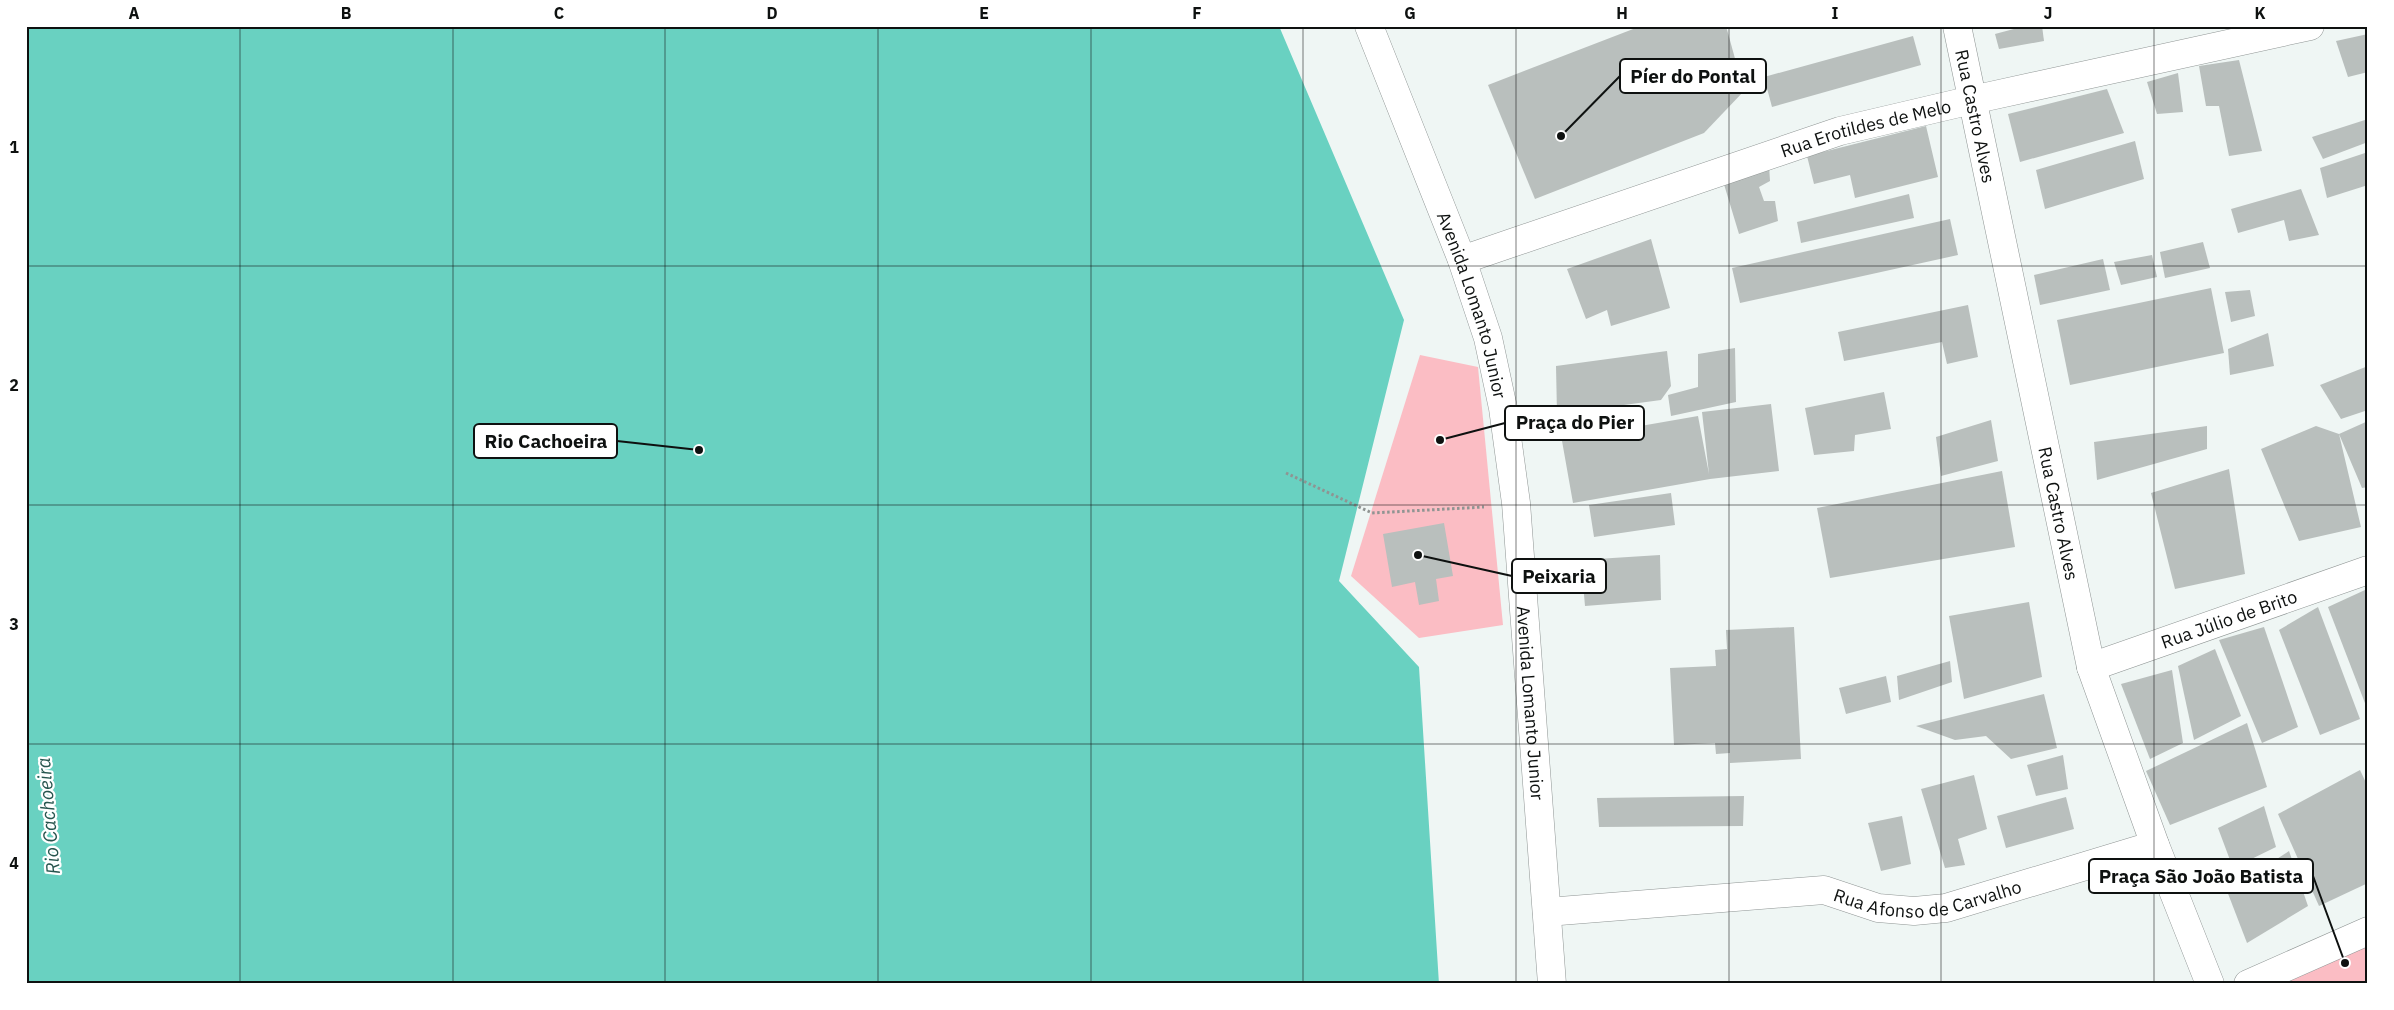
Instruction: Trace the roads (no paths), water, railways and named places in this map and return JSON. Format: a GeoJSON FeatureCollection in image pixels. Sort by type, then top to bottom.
{"type":"FeatureCollection","features":[{"type":"Feature","properties":{"kind":"street","name":"Avenida Lomanto Junior"},"geometry":{"type":"LineString","coordinates":[[1369,26],[1462,260],[1488,338],[1504,408],[1516,503],[1552,984]]}},
{"type":"Feature","properties":{"kind":"street","name":"Rua Castro Alves"},"geometry":{"type":"LineString","coordinates":[[1958,26],[2091,666],[2155,845],[2210,984]]}},
{"type":"Feature","properties":{"kind":"street","name":"Rua Erotildes de Melo"},"geometry":{"type":"LineString","coordinates":[[1462,260],[1840,131],[2310,26]]}},
{"type":"Feature","properties":{"kind":"street","name":"Rua Júlio de Brito"},"geometry":{"type":"LineString","coordinates":[[2091,666],[2368,570]]}},
{"type":"Feature","properties":{"kind":"street","name":"Rua Afonso de Carvalho"},"geometry":{"type":"LineString","coordinates":[[1547,912],[1824,890],[1878,908],[1914,911],[1946,908],[2155,845]]}},
{"type":"Feature","properties":{"kind":"street"},"geometry":{"type":"LineString","coordinates":[[2248,984],[2368,931]]}},
{"type":"Feature","properties":{"kind":"water","name":"Rio Cachoeira"},"geometry":{"type":"Polygon","coordinates":[[[26,26],[1279,26],[1404,320],[1339,581],[1419,667],[1439,984],[26,984],[26,26]]]}},
{"type":"Feature","properties":{"kind":"place","name":"Píer do Pontal"},"geometry":{"type":"Point","coordinates":[1561,136]}},
{"type":"Feature","properties":{"kind":"place","name":"Praça do Pier"},"geometry":{"type":"Point","coordinates":[1440,440]}},
{"type":"Feature","properties":{"kind":"place","name":"Rio Cachoeira"},"geometry":{"type":"Point","coordinates":[699,450]}},
{"type":"Feature","properties":{"kind":"place","name":"Peixaria"},"geometry":{"type":"Point","coordinates":[1418,555]}},
{"type":"Feature","properties":{"kind":"place","name":"Praça São João Batista"},"geometry":{"type":"Point","coordinates":[2345,963]}}]}
